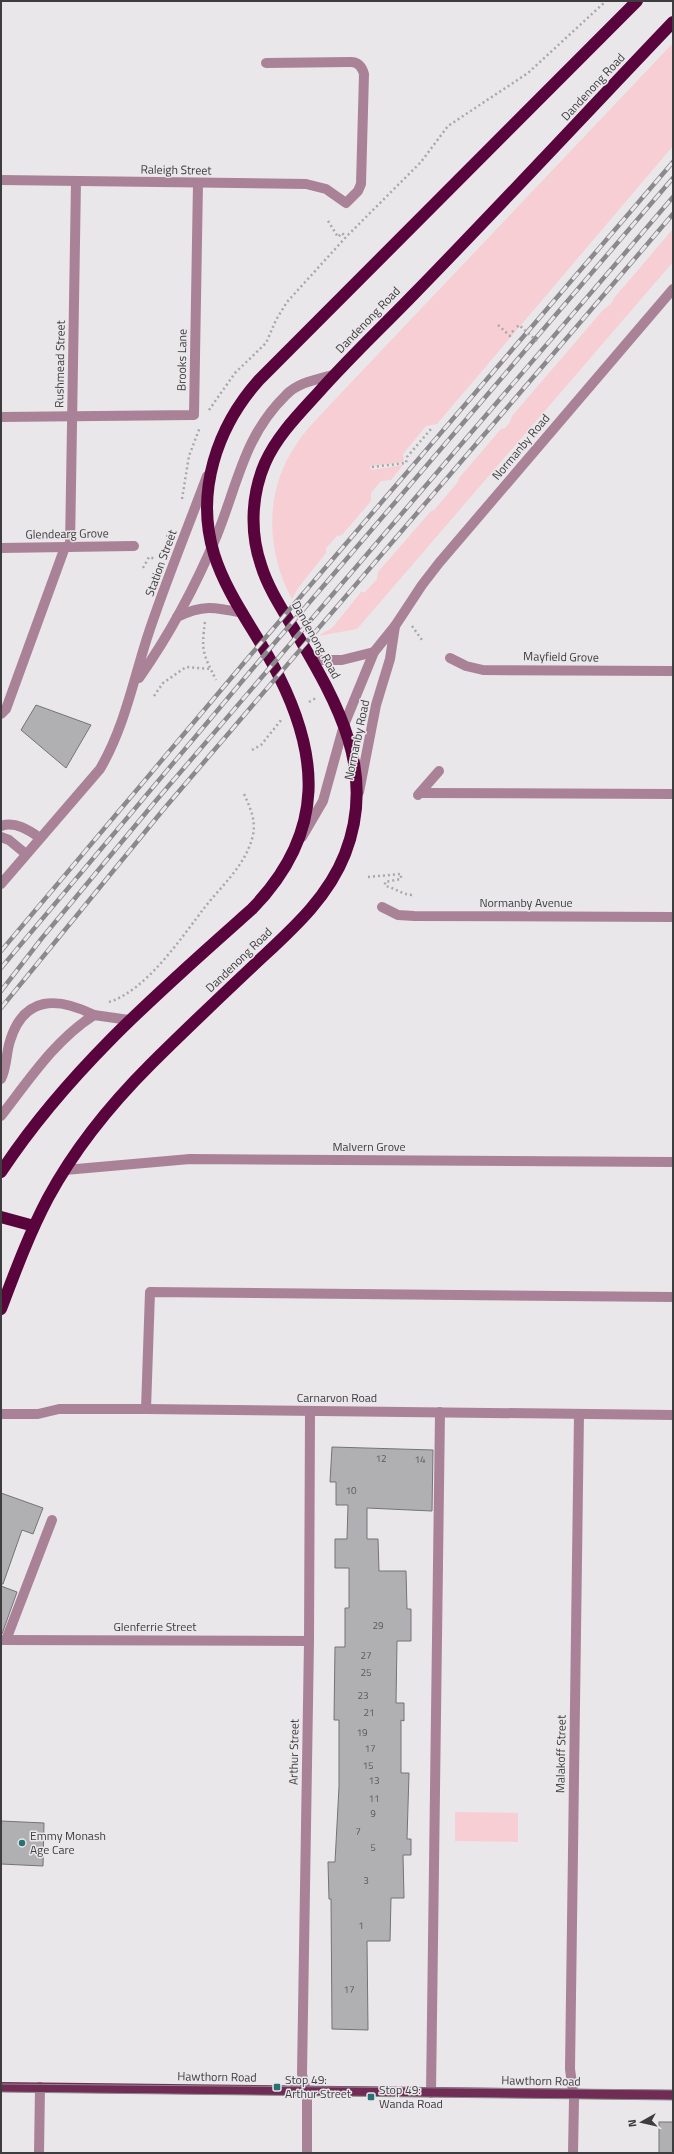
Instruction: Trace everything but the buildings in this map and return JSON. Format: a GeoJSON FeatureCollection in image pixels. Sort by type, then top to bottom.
{"type":"FeatureCollection","features":[{"type":"Feature","properties":{"kind":"highway"},"geometry":{"type":"LineString","coordinates":[[1,1172],[22,1143],[72,1081],[129,1020],[256,905],[276,882],[291,856],[302,827],[308,800],[309,776],[307,752],[301,728],[292,704],[220,570],[212,546],[207,507],[216,452],[228,422],[246,395],[259,380],[637,1]]}},
{"type":"Feature","properties":{"kind":"highway","name":"Dandenong Road"},"geometry":{"type":"LineString","coordinates":[[1,1309],[34,1226],[65,1170],[95,1128],[140,1075],[314,906],[344,857],[356,812],[357,787],[355,763],[344,724],[312,660],[276,600],[264,574],[255,541],[254,509],[262,474],[271,451],[285,430],[336,374],[503,203],[673,22]]}},
{"type":"Feature","properties":{"kind":"highway"},"geometry":{"type":"LineString","coordinates":[[1,1217],[34,1226]]}},
{"type":"Feature","properties":{"kind":"main road","name":"Hawthorn Road"},"geometry":{"type":"LineString","coordinates":[[1,2087],[306,2092],[673,2095]]}},
{"type":"Feature","properties":{"kind":"street","name":"Raleigh Street"},"geometry":{"type":"LineString","coordinates":[[1,180],[312,184],[326,189],[346,203],[358,192],[361,184],[364,74],[362,68],[351,62],[266,63]]}},
{"type":"Feature","properties":{"kind":"street","name":"Rushmead Street"},"geometry":{"type":"LineString","coordinates":[[3,710],[68,547],[76,182]]}},
{"type":"Feature","properties":{"kind":"street","name":"Brooks Lane"},"geometry":{"type":"LineString","coordinates":[[72,416],[194,415],[198,183]]}},
{"type":"Feature","properties":{"kind":"street","name":"Normanby Road"},"geometry":{"type":"LineString","coordinates":[[291,856],[323,801],[344,724],[374,652],[395,626],[422,585],[439,563],[673,289]]}},
{"type":"Feature","properties":{"kind":"street","name":"Station Street"},"geometry":{"type":"LineString","coordinates":[[135,685],[161,646],[212,546],[232,496],[243,459],[261,425],[281,399],[292,390],[336,374]]}},
{"type":"Feature","properties":{"kind":"street"},"geometry":{"type":"LineString","coordinates":[[1,417],[72,416]]}},
{"type":"Feature","properties":{"kind":"street","name":"Station Street"},"geometry":{"type":"LineString","coordinates":[[1,884],[100,769],[114,743],[135,685],[148,637],[216,452]]}},
{"type":"Feature","properties":{"kind":"street","name":"Glendearg Grove"},"geometry":{"type":"LineString","coordinates":[[1,548],[134,546]]}},
{"type":"Feature","properties":{"kind":"street"},"geometry":{"type":"LineString","coordinates":[[177,617],[196,608],[209,606],[243,613]]}},
{"type":"Feature","properties":{"kind":"street","name":"Normanby Road"},"geometry":{"type":"LineString","coordinates":[[356,812],[376,705],[390,659],[395,626]]}},
{"type":"Feature","properties":{"kind":"street"},"geometry":{"type":"LineString","coordinates":[[312,660],[346,660],[374,652]]}},
{"type":"Feature","properties":{"kind":"street","name":"Mayfield Grove"},"geometry":{"type":"LineString","coordinates":[[450,658],[466,666],[483,670],[673,671]]}},
{"type":"Feature","properties":{"kind":"street"},"geometry":{"type":"LineString","coordinates":[[439,771],[419,795],[673,794]]}},
{"type":"Feature","properties":{"kind":"street"},"geometry":{"type":"LineString","coordinates":[[1,826],[13,825],[23,827],[40,838]]}},
{"type":"Feature","properties":{"kind":"street"},"geometry":{"type":"LineString","coordinates":[[1,837],[9,840],[26,854]]}},
{"type":"Feature","properties":{"kind":"street","name":"Normanby Avenue"},"geometry":{"type":"LineString","coordinates":[[382,907],[398,915],[414,916],[673,917]]}},
{"type":"Feature","properties":{"kind":"street"},"geometry":{"type":"LineString","coordinates":[[1,1079],[14,1030],[23,1017],[33,1008],[54,1002],[79,1007],[94,1015],[129,1020]]}},
{"type":"Feature","properties":{"kind":"street"},"geometry":{"type":"LineString","coordinates":[[1,1116],[69,1033],[94,1015]]}},
{"type":"Feature","properties":{"kind":"street","name":"Malvern Grove"},"geometry":{"type":"LineString","coordinates":[[65,1170],[190,1159],[673,1162]]}},
{"type":"Feature","properties":{"kind":"street"},"geometry":{"type":"LineString","coordinates":[[146,1409],[150,1292],[673,1297]]}},
{"type":"Feature","properties":{"kind":"street","name":"Carnarvon Road"},"geometry":{"type":"LineString","coordinates":[[1,1414],[38,1414],[59,1409],[146,1409],[673,1415]]}},
{"type":"Feature","properties":{"kind":"street","name":"Arthur Street"},"geometry":{"type":"LineString","coordinates":[[307,2153],[306,2092],[302,2074],[309,1641],[310,1411]]}},
{"type":"Feature","properties":{"kind":"street"},"geometry":{"type":"LineString","coordinates":[[431,2093],[440,1412]]}},
{"type":"Feature","properties":{"kind":"street","name":"Malakoff Street"},"geometry":{"type":"LineString","coordinates":[[573,2153],[573,2094],[570,2069],[579,1414]]}},
{"type":"Feature","properties":{"kind":"street"},"geometry":{"type":"LineString","coordinates":[[4,1640],[52,1520]]}},
{"type":"Feature","properties":{"kind":"street","name":"Glenferrie Street"},"geometry":{"type":"LineString","coordinates":[[4,1640],[309,1641]]}},
{"type":"Feature","properties":{"kind":"street"},"geometry":{"type":"LineString","coordinates":[[39,2153],[40,2087]]}},
{"type":"Feature","properties":{"kind":"path"},"geometry":{"type":"LineString","coordinates":[[207,413],[235,373],[266,343],[276,320],[287,302],[346,238],[421,162],[448,126],[528,73],[606,1]]}},
{"type":"Feature","properties":{"kind":"path"},"geometry":{"type":"LineString","coordinates":[[328,221],[338,237],[342,233],[346,238]]}},
{"type":"Feature","properties":{"kind":"path"},"geometry":{"type":"LineString","coordinates":[[498,325],[510,336],[519,325],[538,342]]}},
{"type":"Feature","properties":{"kind":"path"},"geometry":{"type":"LineString","coordinates":[[182,500],[189,456],[201,426]]}},
{"type":"Feature","properties":{"kind":"path"},"geometry":{"type":"LineString","coordinates":[[372,468],[406,463],[406,457],[431,429]]}},
{"type":"Feature","properties":{"kind":"path"},"geometry":{"type":"LineString","coordinates":[[172,527],[166,539],[173,545]]}},
{"type":"Feature","properties":{"kind":"path"},"geometry":{"type":"LineString","coordinates":[[144,568],[149,557],[156,559]]}},
{"type":"Feature","properties":{"kind":"path"},"geometry":{"type":"LineString","coordinates":[[205,617],[202,647],[204,657],[216,680]]}},
{"type":"Feature","properties":{"kind":"path"},"geometry":{"type":"LineString","coordinates":[[414,630],[422,640]]}},
{"type":"Feature","properties":{"kind":"path"},"geometry":{"type":"LineString","coordinates":[[154,696],[163,683],[186,668],[211,669]]}},
{"type":"Feature","properties":{"kind":"path"},"geometry":{"type":"LineString","coordinates":[[309,702],[316,698]]}},
{"type":"Feature","properties":{"kind":"path"},"geometry":{"type":"LineString","coordinates":[[252,750],[261,745],[282,718]]}},
{"type":"Feature","properties":{"kind":"path"},"geometry":{"type":"LineString","coordinates":[[106,1003],[119,999],[149,975],[178,943],[243,861],[253,834],[253,812],[244,794]]}},
{"type":"Feature","properties":{"kind":"path"},"geometry":{"type":"LineString","coordinates":[[368,877],[401,874],[401,880],[385,882],[385,886],[393,888],[405,895],[413,895]]}},
{"type":"Feature","properties":{"kind":"shaded area"},"geometry":{"type":"Polygon","coordinates":[[[673,43],[673,146],[437,424],[426,426],[403,454],[404,462],[370,466],[371,470],[403,465],[391,480],[381,481],[371,493],[371,501],[342,535],[337,536],[326,548],[326,553],[298,588],[292,599],[283,580],[277,561],[273,541],[272,521],[278,482],[286,463],[299,440],[325,410],[673,43]]]}},
{"type":"Feature","properties":{"kind":"shaded area"},"geometry":{"type":"Polygon","coordinates":[[[673,229],[673,262],[357,629],[318,636],[332,628],[361,592],[365,592],[377,579],[378,572],[431,511],[434,510],[501,429],[505,428],[510,422],[512,416],[603,310],[611,304],[614,298],[673,229]]]}},
{"type":"Feature","properties":{"kind":"shaded area"},"geometry":{"type":"Polygon","coordinates":[[[455,1812],[518,1813],[518,1842],[455,1841],[455,1812]]]}},
{"type":"Feature","properties":{"kind":"tram line"},"geometry":{"type":"LineString","coordinates":[[1,2084],[673,2090]]}},
{"type":"Feature","properties":{"kind":"tram line"},"geometry":{"type":"LineString","coordinates":[[1,2092],[673,2100]]}},
{"type":"Feature","properties":{"kind":"railway"},"geometry":{"type":"LineString","coordinates":[[1,951],[248,658],[673,162]]}},
{"type":"Feature","properties":{"kind":"railway"},"geometry":{"type":"LineString","coordinates":[[1,968],[254,667],[673,178]]}},
{"type":"Feature","properties":{"kind":"railway"},"geometry":{"type":"LineString","coordinates":[[1,991],[42,938],[154,803],[673,197]]}},
{"type":"Feature","properties":{"kind":"railway"},"geometry":{"type":"LineString","coordinates":[[1,1008],[163,810],[673,214]]}},
{"type":"Feature","properties":{"kind":"place","name":"Emmy Monash Age Care"},"geometry":{"type":"Point","coordinates":[22,1843]}},
{"type":"Feature","properties":{"kind":"place","name":"Stop 49: Arthur Street"},"geometry":{"type":"Point","coordinates":[277,2087]}},
{"type":"Feature","properties":{"kind":"place","name":"Stop 49: Wanda Road"},"geometry":{"type":"Point","coordinates":[371,2097]}}]}
